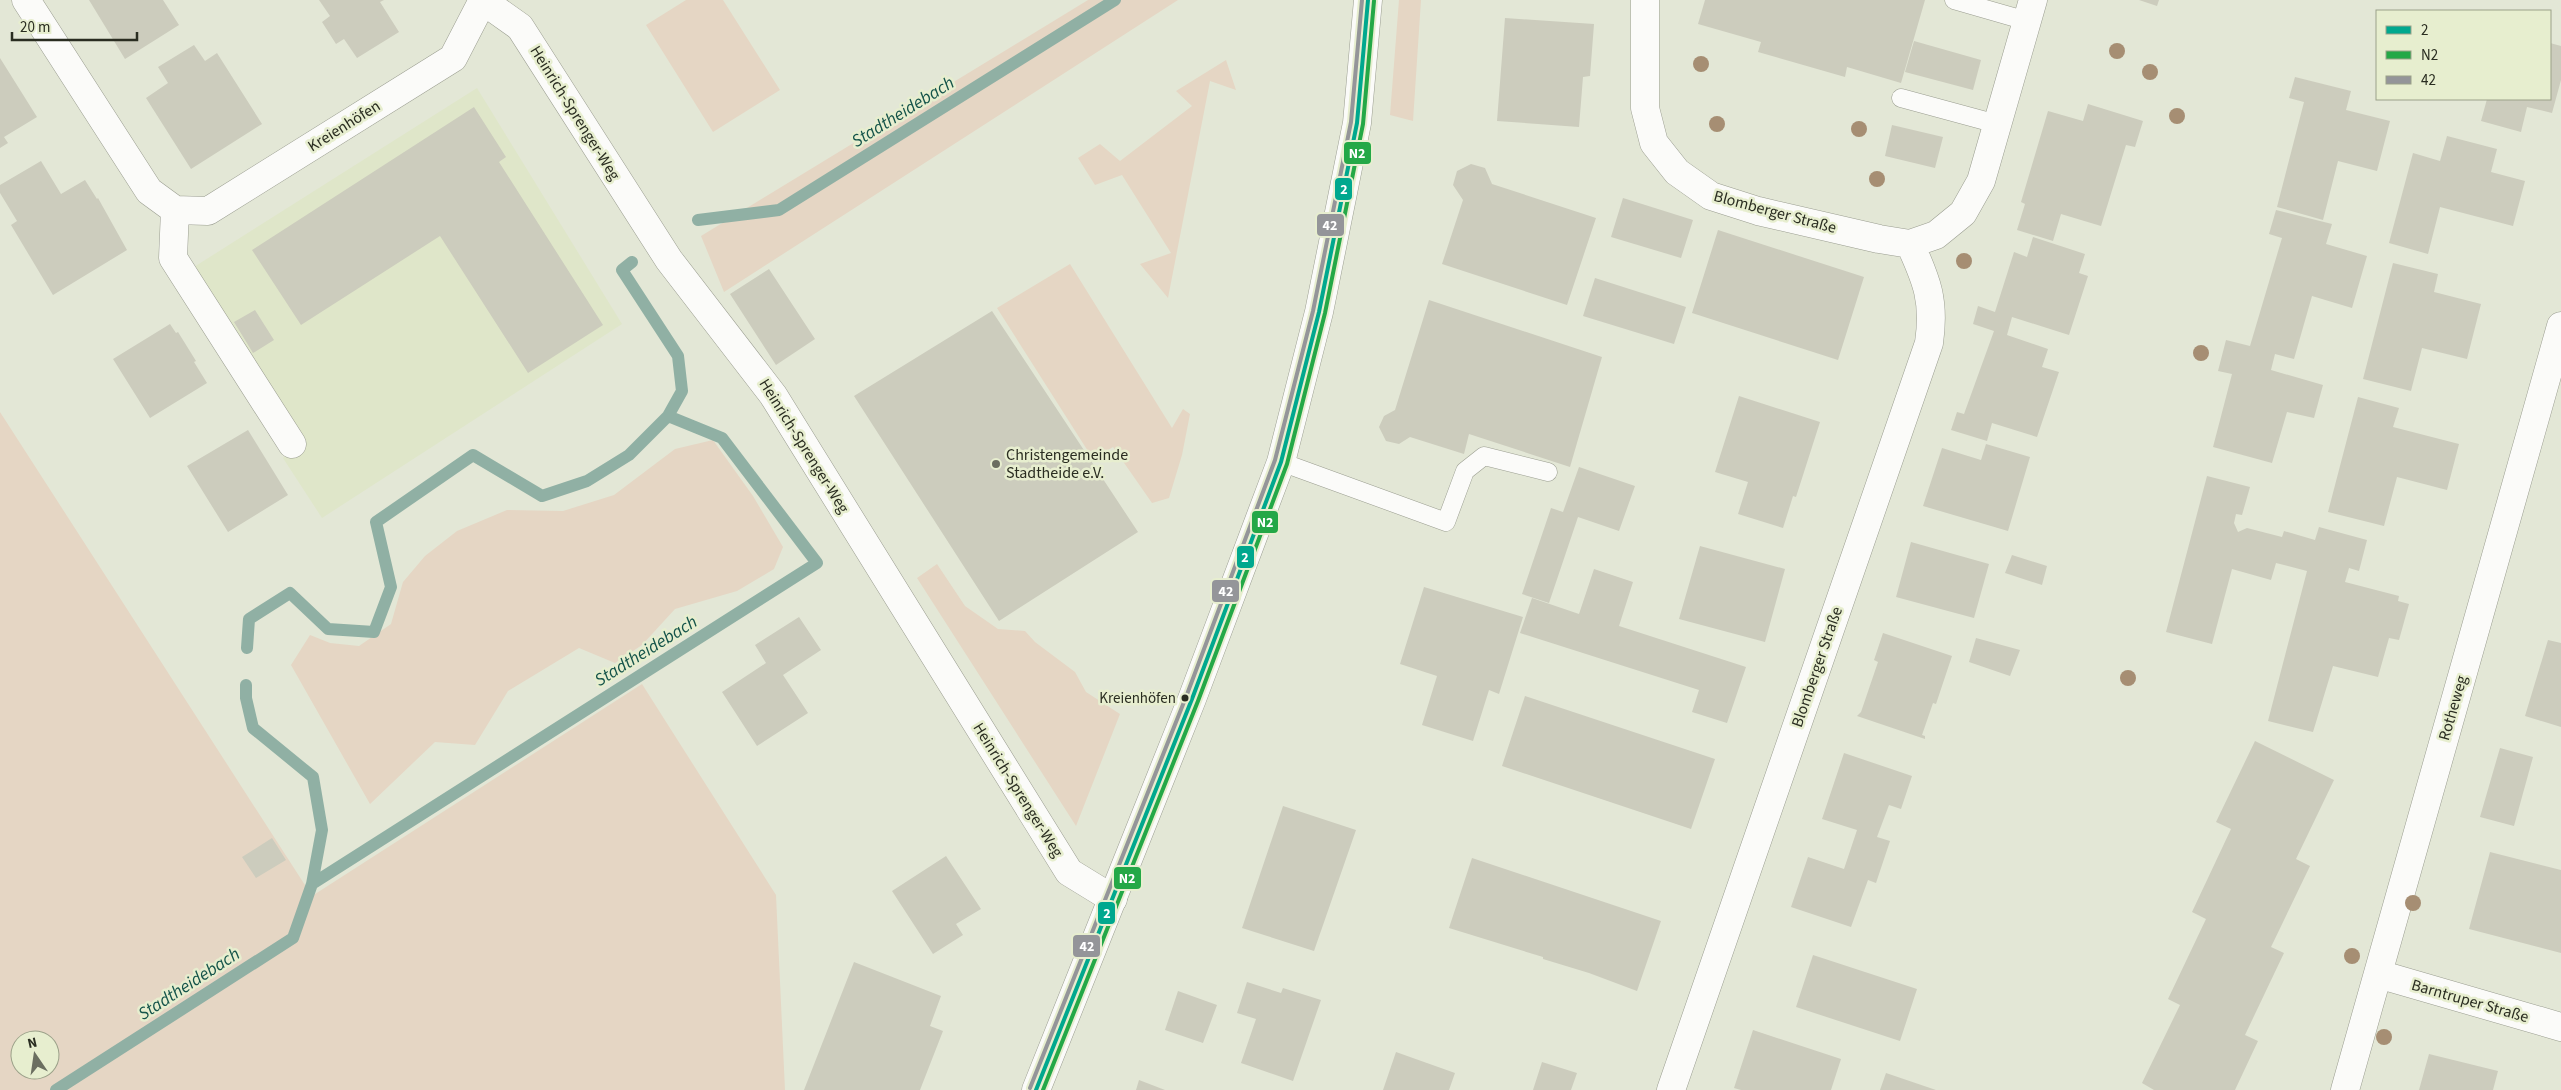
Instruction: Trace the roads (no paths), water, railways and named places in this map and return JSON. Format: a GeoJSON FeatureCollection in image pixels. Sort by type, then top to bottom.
{"type":"FeatureCollection","features":[{"type":"Feature","properties":{"kind":"street"},"geometry":{"type":"LineString","coordinates":[[26,0],[149,191],[175,210],[173,258],[292,444]]}},
{"type":"Feature","properties":{"kind":"street","name":"Kreienhöfen"},"geometry":{"type":"LineString","coordinates":[[175,210],[208,211],[453,58],[483,0]]}},
{"type":"Feature","properties":{"kind":"street","name":"Heinrich-Sprenger-Weg"},"geometry":{"type":"LineString","coordinates":[[483,0],[520,27],[669,260],[773,395],[1069,872],[1113,899]]}},
{"type":"Feature","properties":{"kind":"street"},"geometry":{"type":"LineString","coordinates":[[1036,1090],[1113,899],[1281,462],[1319,312],[1357,123],[1368,0]]}},
{"type":"Feature","properties":{"kind":"street","name":"Blomberger Straße"},"geometry":{"type":"LineString","coordinates":[[1645,0],[1645,108],[1654,143],[1677,172],[1711,196],[1767,213],[1879,239],[1910,244],[1936,235],[1963,213],[1981,181],[2030,10]]}},
{"type":"Feature","properties":{"kind":"street","name":"Blomberger Straße"},"geometry":{"type":"LineString","coordinates":[[1671,1090],[1929,343],[1933,318],[1927,280],[1910,244]]}},
{"type":"Feature","properties":{"kind":"street","name":"Rotheweg"},"geometry":{"type":"LineString","coordinates":[[2345,1090],[2561,326]]}},
{"type":"Feature","properties":{"kind":"street","name":"Barntruper Straße"},"geometry":{"type":"LineString","coordinates":[[2378,974],[2561,1027]]}},
{"type":"Feature","properties":{"kind":"lane"},"geometry":{"type":"LineString","coordinates":[[1954,0],[2030,10]]}},
{"type":"Feature","properties":{"kind":"lane"},"geometry":{"type":"LineString","coordinates":[[1901,98],[1997,124]]}},
{"type":"Feature","properties":{"kind":"lane"},"geometry":{"type":"LineString","coordinates":[[1281,462],[1446,522],[1465,471],[1484,456],[1548,472]]}},
{"type":"Feature","properties":{"kind":"waterway","name":"Stadtheidebach"},"geometry":{"type":"LineString","coordinates":[[698,220],[779,210],[1115,0]]}},
{"type":"Feature","properties":{"kind":"waterway","name":"Stadtheidebach"},"geometry":{"type":"LineString","coordinates":[[247,648],[249,619],[290,593],[328,629],[374,632],[391,587],[376,522],[473,455],[542,496],[587,481],[629,455],[668,416],[682,391],[678,356],[622,270],[632,262]]}},
{"type":"Feature","properties":{"kind":"waterway","name":"Stadtheidebach"},"geometry":{"type":"LineString","coordinates":[[56,1090],[293,938],[312,884],[817,563],[722,438],[668,416]]}},
{"type":"Feature","properties":{"kind":"waterway","name":"Stadtheidebach"},"geometry":{"type":"LineString","coordinates":[[246,685],[246,698],[253,728],[313,777],[322,830],[312,884]]}},
{"type":"Feature","properties":{"kind":"place","name":"Christengemeinde Stadtheide e.V."},"geometry":{"type":"Point","coordinates":[996,464]}},
{"type":"Feature","properties":{"kind":"place","name":"Kreienhöfen"},"geometry":{"type":"Point","coordinates":[1185,698]}}]}
